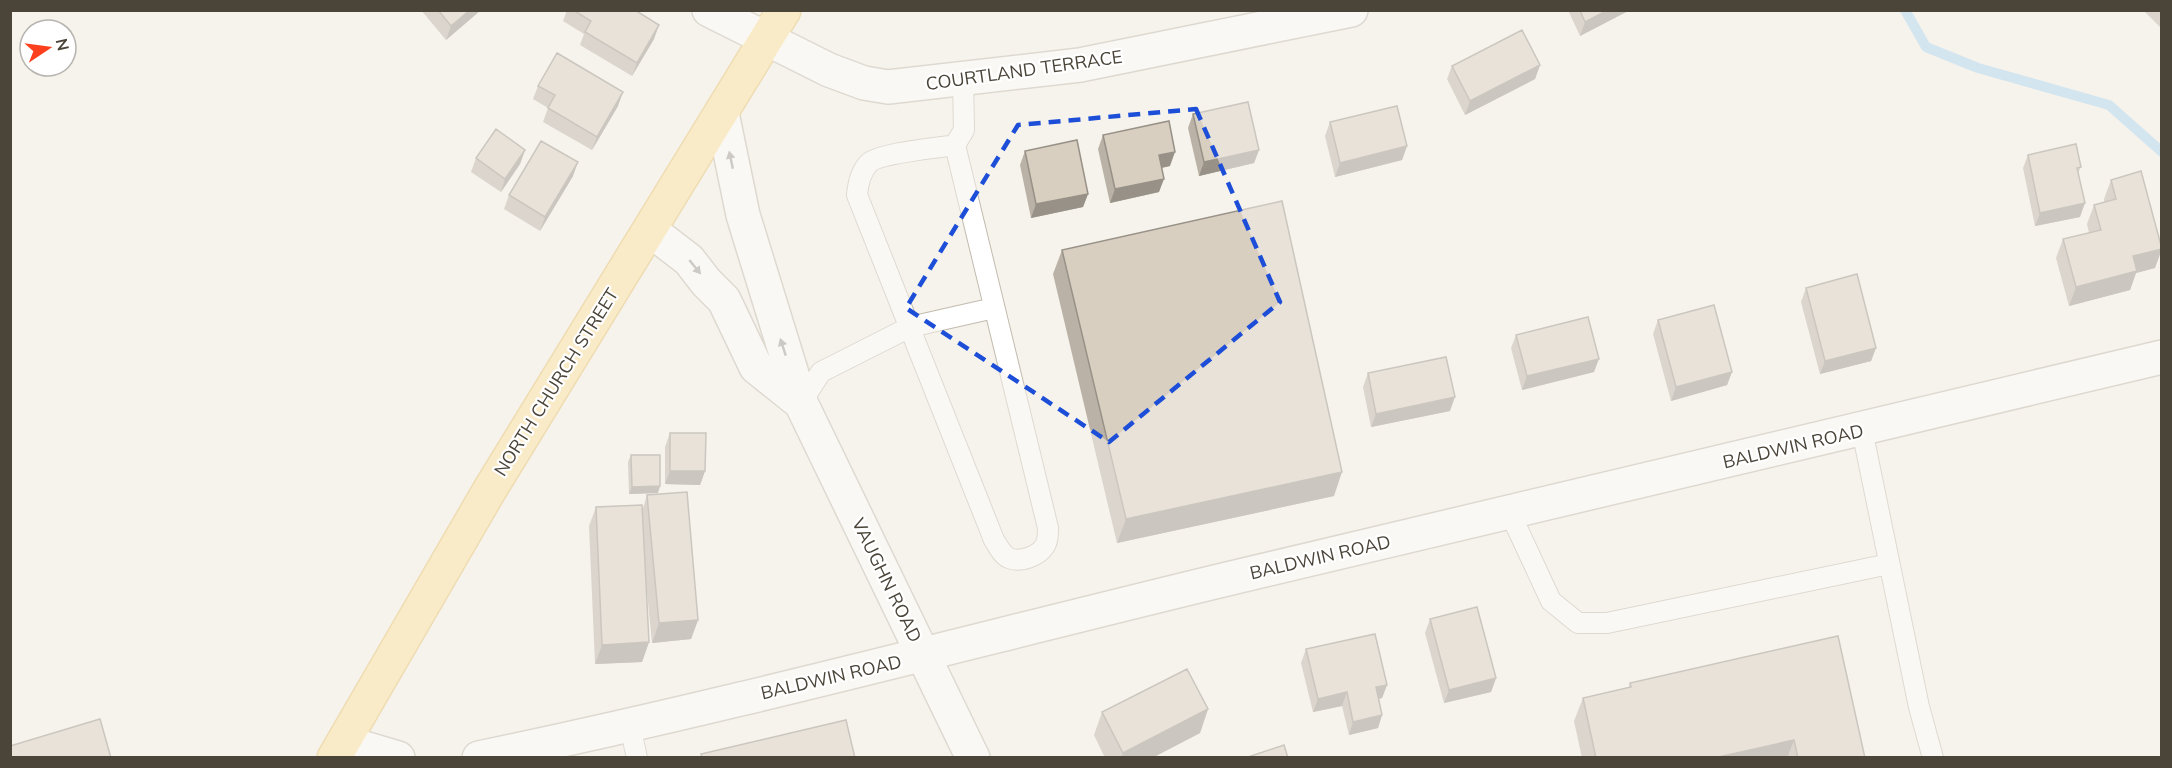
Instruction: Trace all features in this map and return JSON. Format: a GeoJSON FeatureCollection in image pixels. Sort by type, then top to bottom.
{"type":"FeatureCollection","features":[{"type":"Feature","properties":{"kind":"main road","name":"NORTH CHURCH STREET"},"geometry":{"type":"LineString","coordinates":[[339,750],[489,491],[784,10]]}},
{"type":"Feature","properties":{"kind":"street","name":"COURTLAND TERRACE"},"geometry":{"type":"LineString","coordinates":[[709,10],[829,70],[864,83],[888,87],[1080,65],[1351,10]]}},
{"type":"Feature","properties":{"kind":"street","name":"VAUGHN ROAD"},"geometry":{"type":"LineString","coordinates":[[722,113],[748,234],[801,403],[973,758]]}},
{"type":"Feature","properties":{"kind":"street","name":"VAUGHN ROAD"},"geometry":{"type":"LineString","coordinates":[[650,230],[690,260],[706,282],[724,300],[756,366],[801,403]]}},
{"type":"Feature","properties":{"kind":"street","name":"BALDWIN ROAD"},"geometry":{"type":"LineString","coordinates":[[479,758],[547,751],[630,726],[1222,580],[2162,357]]}},
{"type":"Feature","properties":{"kind":"street"},"geometry":{"type":"LineString","coordinates":[[339,750],[398,758]]}},
{"type":"Feature","properties":{"kind":"lane"},"geometry":{"type":"LineString","coordinates":[[955,145],[885,156],[869,162],[858,181],[857,195],[994,540],[1003,554],[1011,559],[1025,559],[1038,553],[1045,546],[1048,528],[955,145],[964,130],[963,79]]}},
{"type":"Feature","properties":{"kind":"lane"},"geometry":{"type":"LineString","coordinates":[[801,403],[821,372],[910,327],[994,308]]}},
{"type":"Feature","properties":{"kind":"lane"},"geometry":{"type":"LineString","coordinates":[[1862,430],[1919,707],[1933,758]]}},
{"type":"Feature","properties":{"kind":"lane"},"geometry":{"type":"LineString","coordinates":[[1510,513],[1551,601],[1578,623],[1607,623],[1890,564]]}},
{"type":"Feature","properties":{"kind":"lane"},"geometry":{"type":"LineString","coordinates":[[630,726],[637,758]]}},
{"type":"Feature","properties":{"kind":"highlighted area"},"geometry":{"type":"Polygon","coordinates":[[[1196,109],[1280,302],[1109,442],[906,308],[1018,125],[1196,109]]]}},
{"type":"Feature","properties":{"kind":"building"},"geometry":{"type":"Polygon","coordinates":[[[438,10],[470,10],[451,26],[438,10]]]}},
{"type":"Feature","properties":{"kind":"building"},"geometry":{"type":"Polygon","coordinates":[[[573,10],[635,10],[659,25],[637,63],[585,32],[591,21],[573,10]]]}},
{"type":"Feature","properties":{"kind":"building"},"geometry":{"type":"Polygon","coordinates":[[[1580,10],[1608,10],[1585,22],[1580,10]]]}},
{"type":"Feature","properties":{"kind":"building"},"geometry":{"type":"Polygon","coordinates":[[[1522,30],[1540,65],[1470,101],[1452,66],[1522,30]]]}},
{"type":"Feature","properties":{"kind":"building"},"geometry":{"type":"Polygon","coordinates":[[[557,53],[623,92],[597,137],[548,108],[555,95],[538,86],[557,53]]]}},
{"type":"Feature","properties":{"kind":"building"},"geometry":{"type":"Polygon","coordinates":[[[1248,102],[1259,150],[1204,162],[1193,114],[1248,102]]]}},
{"type":"Feature","properties":{"kind":"building"},"geometry":{"type":"Polygon","coordinates":[[[1397,106],[1407,146],[1340,163],[1330,122],[1397,106]]]}},
{"type":"Feature","properties":{"kind":"building"},"geometry":{"type":"Polygon","coordinates":[[[1169,121],[1175,152],[1159,155],[1164,179],[1115,189],[1103,135],[1169,121]]]}},
{"type":"Feature","properties":{"kind":"building"},"geometry":{"type":"Polygon","coordinates":[[[496,129],[525,150],[505,179],[476,158],[496,129]]]}},
{"type":"Feature","properties":{"kind":"building"},"geometry":{"type":"Polygon","coordinates":[[[1077,140],[1088,194],[1036,204],[1025,151],[1077,140]]]}},
{"type":"Feature","properties":{"kind":"building"},"geometry":{"type":"Polygon","coordinates":[[[541,141],[578,162],[545,217],[509,195],[541,141]]]}},
{"type":"Feature","properties":{"kind":"building"},"geometry":{"type":"Polygon","coordinates":[[[2076,144],[2081,167],[2077,168],[2085,203],[2040,213],[2028,155],[2076,144]]]}},
{"type":"Feature","properties":{"kind":"building"},"geometry":{"type":"Polygon","coordinates":[[[2141,171],[2162,249],[2133,256],[2137,271],[2076,287],[2063,239],[2101,230],[2094,205],[2116,199],[2111,180],[2141,171]]]}},
{"type":"Feature","properties":{"kind":"building"},"geometry":{"type":"Polygon","coordinates":[[[1282,201],[1342,472],[1126,519],[1062,250],[1282,201]]]}},
{"type":"Feature","properties":{"kind":"building"},"geometry":{"type":"Polygon","coordinates":[[[1857,274],[1876,348],[1825,361],[1806,288],[1857,274]]]}},
{"type":"Feature","properties":{"kind":"building"},"geometry":{"type":"Polygon","coordinates":[[[1714,305],[1732,372],[1676,387],[1658,320],[1714,305]]]}},
{"type":"Feature","properties":{"kind":"building"},"geometry":{"type":"Polygon","coordinates":[[[1588,317],[1599,359],[1527,376],[1516,335],[1588,317]]]}},
{"type":"Feature","properties":{"kind":"building"},"geometry":{"type":"Polygon","coordinates":[[[1446,357],[1455,397],[1376,414],[1368,373],[1446,357]]]}},
{"type":"Feature","properties":{"kind":"building"},"geometry":{"type":"Polygon","coordinates":[[[670,433],[706,433],[705,471],[670,471],[670,433]]]}},
{"type":"Feature","properties":{"kind":"building"},"geometry":{"type":"Polygon","coordinates":[[[631,455],[660,455],[660,486],[632,487],[631,455]]]}},
{"type":"Feature","properties":{"kind":"building"},"geometry":{"type":"Polygon","coordinates":[[[687,492],[698,620],[659,623],[647,495],[687,492]]]}},
{"type":"Feature","properties":{"kind":"building"},"geometry":{"type":"Polygon","coordinates":[[[642,505],[649,642],[602,645],[596,507],[642,505]]]}},
{"type":"Feature","properties":{"kind":"building"},"geometry":{"type":"Polygon","coordinates":[[[1477,607],[1496,678],[1449,690],[1430,619],[1477,607]]]}},
{"type":"Feature","properties":{"kind":"building"},"geometry":{"type":"Polygon","coordinates":[[[1375,634],[1387,685],[1376,687],[1382,715],[1353,722],[1347,692],[1318,699],[1306,649],[1375,634]]]}},
{"type":"Feature","properties":{"kind":"building"},"geometry":{"type":"Polygon","coordinates":[[[1838,636],[1865,758],[1798,758],[1794,740],[1714,758],[1596,758],[1583,698],[1631,687],[1630,683],[1838,636]]]}},
{"type":"Feature","properties":{"kind":"building"},"geometry":{"type":"Polygon","coordinates":[[[1187,669],[1208,709],[1123,753],[1102,712],[1187,669]]]}},
{"type":"Feature","properties":{"kind":"building"},"geometry":{"type":"Polygon","coordinates":[[[100,719],[111,758],[10,758],[10,746],[100,719]]]}},
{"type":"Feature","properties":{"kind":"building"},"geometry":{"type":"Polygon","coordinates":[[[846,720],[855,758],[702,758],[701,754],[846,720]]]}},
{"type":"Feature","properties":{"kind":"building"},"geometry":{"type":"Polygon","coordinates":[[[1284,745],[1288,758],[1245,758],[1284,745]]]}},
{"type":"Feature","properties":{"kind":"waterway"},"geometry":{"type":"LineString","coordinates":[[1905,10],[1926,47],[1978,68],[2109,105],[2162,152]]}}]}
